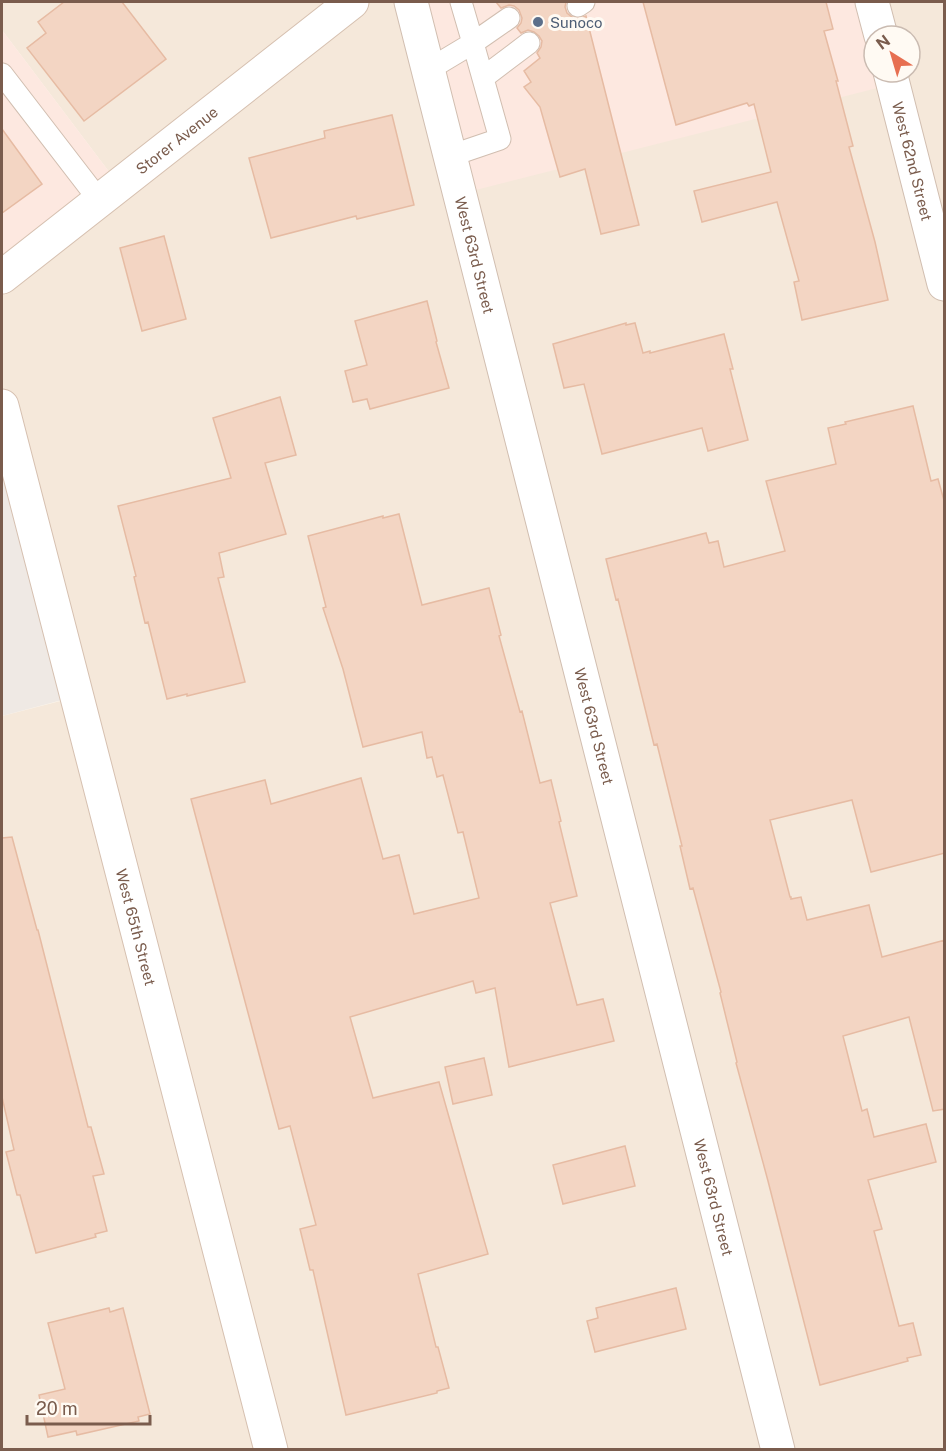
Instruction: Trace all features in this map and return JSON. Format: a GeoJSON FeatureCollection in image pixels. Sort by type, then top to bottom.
{"type":"FeatureCollection","features":[{"type":"Feature","properties":{"kind":"street","name":"Storer Avenue"},"geometry":{"type":"LineString","coordinates":[[2,277],[352,2]]}},
{"type":"Feature","properties":{"kind":"street","name":"West 63rd Street"},"geometry":{"type":"LineString","coordinates":[[411,2],[778,1449]]}},
{"type":"Feature","properties":{"kind":"street"},"geometry":{"type":"LineString","coordinates":[[872,2],[878,24]]}},
{"type":"Feature","properties":{"kind":"street","name":"West 62nd Street"},"geometry":{"type":"LineString","coordinates":[[893,84],[945,284]]}},
{"type":"Feature","properties":{"kind":"street","name":"West 65th Street"},"geometry":{"type":"LineString","coordinates":[[2,406],[271,1449]]}},
{"type":"Feature","properties":{"kind":"lane"},"geometry":{"type":"LineString","coordinates":[[450,156],[500,139],[461,2]]}},
{"type":"Feature","properties":{"kind":"lane"},"geometry":{"type":"LineString","coordinates":[[428,70],[509,18]]}},
{"type":"Feature","properties":{"kind":"lane"},"geometry":{"type":"LineString","coordinates":[[484,77],[529,43]]}},
{"type":"Feature","properties":{"kind":"lane"},"geometry":{"type":"LineString","coordinates":[[2,74],[99,200]]}},
{"type":"Feature","properties":{"kind":"shaded area"},"geometry":{"type":"Polygon","coordinates":[[[2,2],[411,2],[450,156],[862,77],[862,84],[922,84],[922,24],[878,24],[872,2],[944,2],[944,1449],[2,1449],[2,716],[76,697],[2,406],[2,277],[119,185],[2,30],[2,2]]]}},
{"type":"Feature","properties":{"kind":"shaded area"},"geometry":{"type":"Polygon","coordinates":[[[411,2],[872,2],[873,24],[862,24],[862,84],[893,84],[460,194],[411,2]]]}},
{"type":"Feature","properties":{"kind":"shaded area"},"geometry":{"type":"Polygon","coordinates":[[[2,30],[119,185],[2,277],[2,30]]]}},
{"type":"Feature","properties":{"kind":"shaded area"},"geometry":{"type":"Polygon","coordinates":[[[2,406],[77,696],[2,716],[2,406]]]}},
{"type":"Feature","properties":{"kind":"building"},"geometry":{"type":"Polygon","coordinates":[[[64,2],[122,2],[166,59],[84,121],[27,48],[46,33],[38,22],[64,2]]]}},
{"type":"Feature","properties":{"kind":"building"},"geometry":{"type":"Polygon","coordinates":[[[496,2],[566,2],[567,13],[572,17],[578,19],[586,16],[639,225],[601,234],[585,169],[560,177],[540,107],[524,87],[531,82],[524,71],[540,58],[537,53],[542,41],[534,32],[528,30],[521,33],[517,28],[522,18],[519,10],[509,5],[501,8],[496,2]]]}},
{"type":"Feature","properties":{"kind":"building"},"geometry":{"type":"Polygon","coordinates":[[[643,2],[826,2],[833,29],[824,31],[853,146],[849,147],[888,300],[802,320],[794,282],[799,281],[777,202],[702,222],[694,191],[771,172],[754,104],[749,106],[747,103],[676,125],[643,2]]]}},
{"type":"Feature","properties":{"kind":"building"},"geometry":{"type":"Polygon","coordinates":[[[392,115],[414,205],[357,219],[356,216],[271,238],[249,158],[325,138],[324,131],[392,115]]]}},
{"type":"Feature","properties":{"kind":"building"},"geometry":{"type":"Polygon","coordinates":[[[2,129],[42,184],[2,213],[2,129]]]}},
{"type":"Feature","properties":{"kind":"building"},"geometry":{"type":"Polygon","coordinates":[[[164,236],[186,319],[142,331],[120,248],[164,236]]]}},
{"type":"Feature","properties":{"kind":"building"},"geometry":{"type":"Polygon","coordinates":[[[427,301],[449,388],[370,409],[367,399],[353,402],[345,371],[367,365],[355,321],[427,301]]]}},
{"type":"Feature","properties":{"kind":"building"},"geometry":{"type":"Polygon","coordinates":[[[626,323],[626,325],[635,323],[643,353],[724,334],[733,369],[730,369],[748,440],[708,451],[702,428],[602,454],[584,384],[564,388],[553,344],[626,323]]]}},
{"type":"Feature","properties":{"kind":"building"},"geometry":{"type":"Polygon","coordinates":[[[280,397],[296,455],[265,463],[286,534],[219,553],[224,577],[218,578],[245,682],[167,699],[148,622],[145,623],[118,506],[231,478],[213,418],[280,397]]]}},
{"type":"Feature","properties":{"kind":"building"},"geometry":{"type":"Polygon","coordinates":[[[913,406],[931,481],[938,479],[945,504],[945,853],[871,872],[852,800],[770,820],[790,897],[791,899],[801,897],[807,920],[869,905],[882,957],[945,940],[945,1109],[933,1111],[909,1017],[843,1036],[862,1111],[867,1109],[874,1137],[926,1124],[936,1162],[868,1180],[882,1229],[874,1231],[899,1326],[913,1323],[921,1355],[907,1358],[908,1361],[820,1385],[736,1063],[721,992],[693,888],[690,889],[657,744],[654,745],[606,559],[706,533],[709,543],[718,541],[724,567],[785,551],[766,481],[836,464],[828,428],[913,406]]]}},
{"type":"Feature","properties":{"kind":"building"},"geometry":{"type":"Polygon","coordinates":[[[399,514],[422,605],[489,588],[501,635],[499,636],[520,712],[522,711],[540,783],[551,780],[577,896],[550,903],[577,1005],[603,999],[614,1041],[509,1067],[495,988],[476,993],[473,981],[350,1017],[373,1098],[439,1082],[488,1254],[418,1274],[449,1388],[346,1415],[313,1270],[310,1270],[300,1229],[316,1225],[290,1126],[279,1129],[191,799],[265,780],[271,804],[361,778],[383,859],[399,855],[414,914],[479,898],[463,832],[458,833],[443,775],[437,777],[432,757],[427,758],[422,732],[363,747],[343,669],[323,608],[326,607],[308,536],[383,516],[383,518],[399,514]]]}},
{"type":"Feature","properties":{"kind":"building"},"geometry":{"type":"Polygon","coordinates":[[[12,837],[88,1127],[91,1127],[104,1174],[93,1176],[107,1231],[95,1234],[96,1237],[36,1253],[6,1152],[14,1150],[2,1097],[2,838],[12,837]]]}},
{"type":"Feature","properties":{"kind":"building"},"geometry":{"type":"Polygon","coordinates":[[[484,1058],[492,1095],[453,1104],[445,1067],[484,1058]]]}},
{"type":"Feature","properties":{"kind":"building"},"geometry":{"type":"Polygon","coordinates":[[[625,1146],[635,1186],[563,1204],[553,1165],[625,1146]]]}},
{"type":"Feature","properties":{"kind":"building"},"geometry":{"type":"Polygon","coordinates":[[[676,1288],[686,1329],[595,1352],[587,1321],[598,1318],[596,1308],[676,1288]]]}},
{"type":"Feature","properties":{"kind":"building"},"geometry":{"type":"Polygon","coordinates":[[[109,1308],[110,1312],[123,1308],[150,1414],[138,1417],[139,1421],[77,1435],[76,1431],[48,1437],[39,1395],[65,1389],[48,1323],[109,1308]]]}},
{"type":"Feature","properties":{"kind":"place","name":"Sunoco"},"geometry":{"type":"Point","coordinates":[538,22]}}]}
